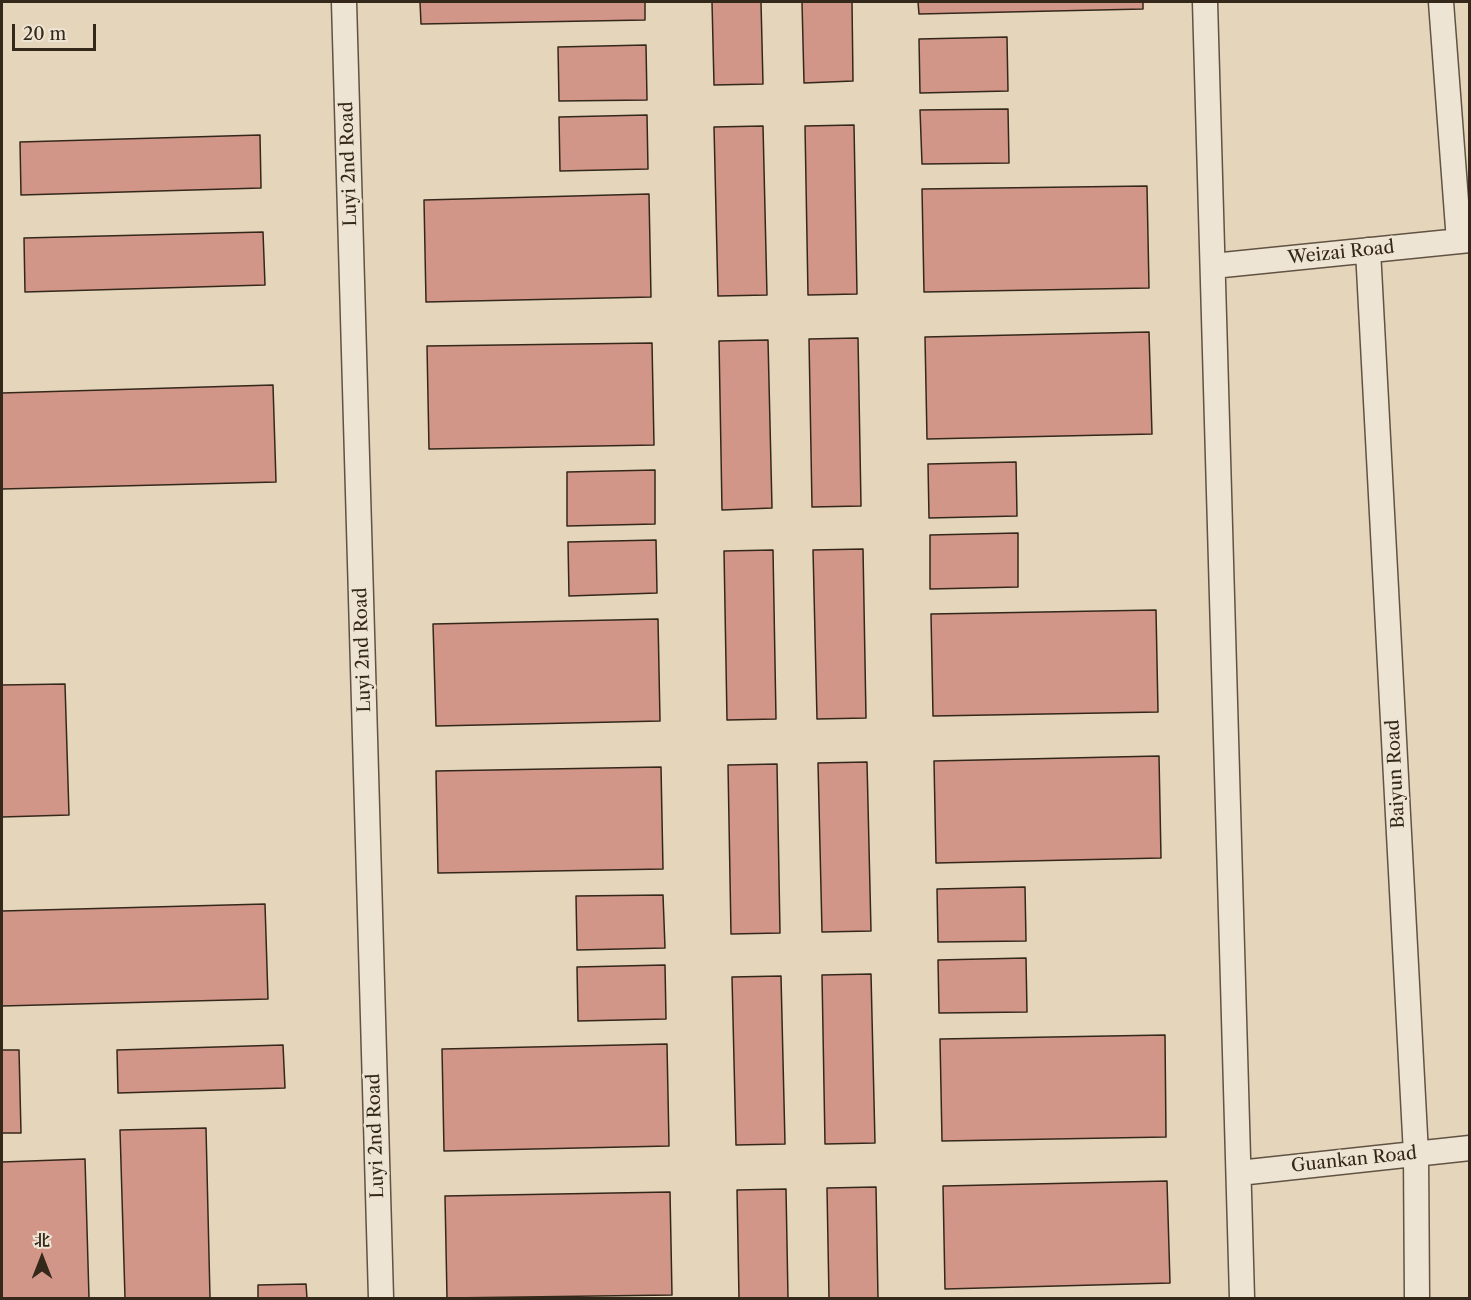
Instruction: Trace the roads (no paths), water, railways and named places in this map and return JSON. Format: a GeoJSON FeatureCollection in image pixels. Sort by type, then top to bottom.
{"type":"FeatureCollection","features":[{"type":"Feature","properties":{"kind":"street","name":"Luyi 2nd Road"},"geometry":{"type":"LineString","coordinates":[[344,2],[381,1299]]}},
{"type":"Feature","properties":{"kind":"street"},"geometry":{"type":"LineString","coordinates":[[1205,2],[1242,1299]]}},
{"type":"Feature","properties":{"kind":"street"},"geometry":{"type":"LineString","coordinates":[[1441,2],[1464,241]]}},
{"type":"Feature","properties":{"kind":"street","name":"Weizai Road"},"geometry":{"type":"LineString","coordinates":[[1213,266],[1464,241]]}},
{"type":"Feature","properties":{"kind":"street","name":"Baiyun Road"},"geometry":{"type":"LineString","coordinates":[[1368,250],[1416,1154],[1417,1299]]}},
{"type":"Feature","properties":{"kind":"street","name":"Guankan Road"},"geometry":{"type":"LineString","coordinates":[[1239,1173],[1470,1148]]}}]}
